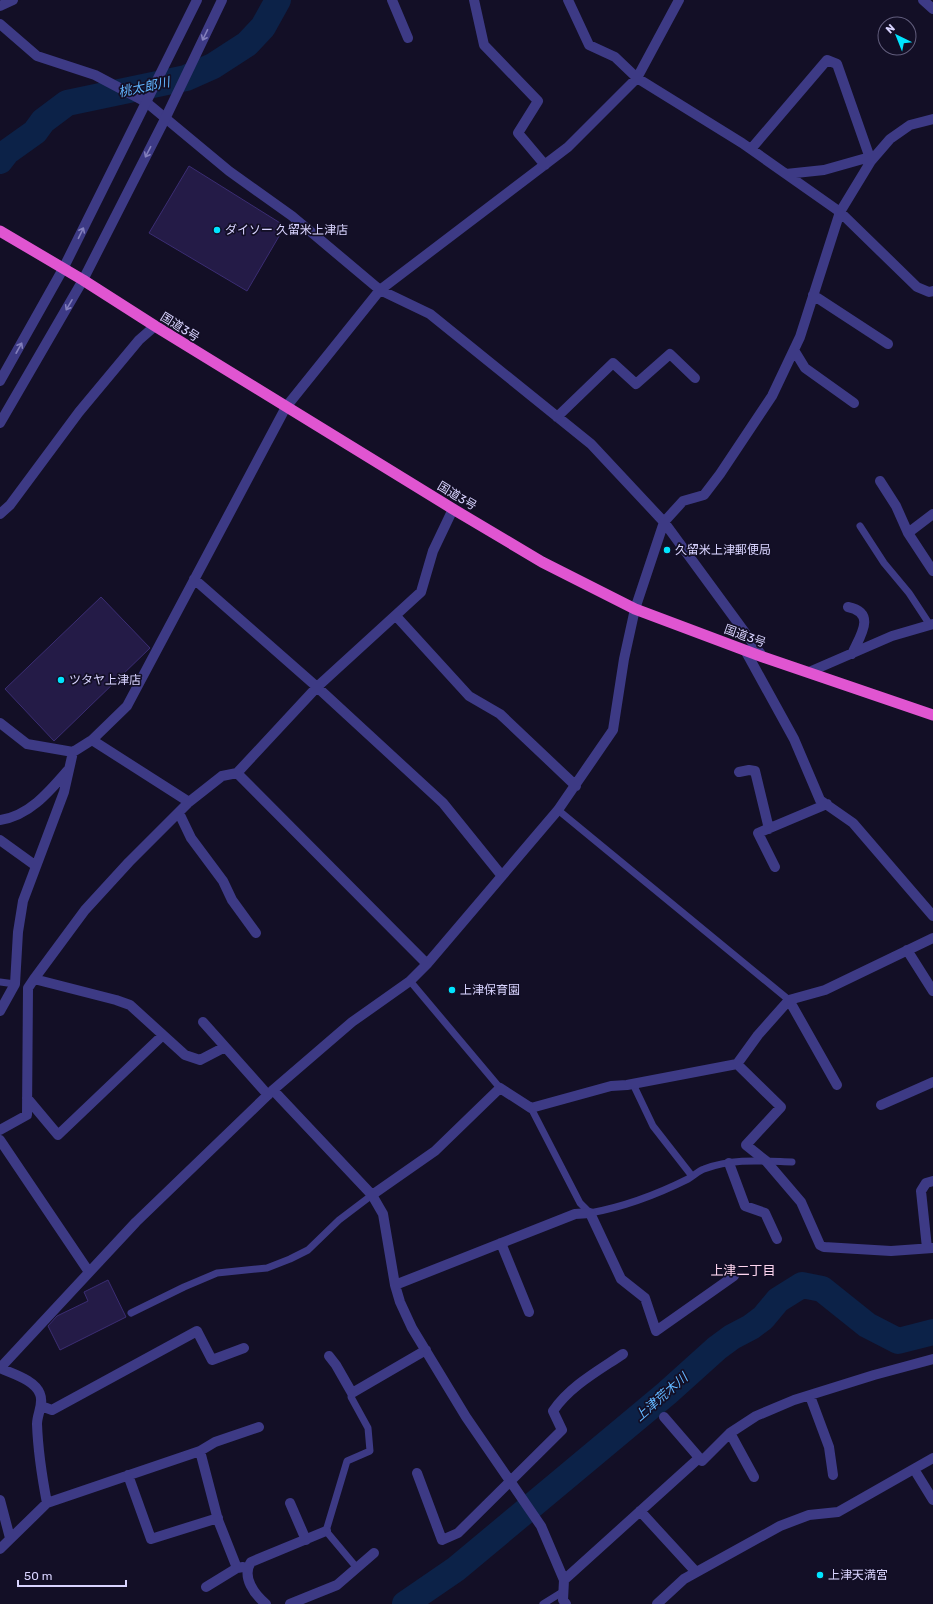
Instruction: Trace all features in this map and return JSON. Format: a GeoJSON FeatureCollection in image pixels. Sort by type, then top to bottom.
{"type":"FeatureCollection","features":[{"type":"Feature","properties":{"kind":"highway","name":"国道3号"},"geometry":{"type":"LineString","coordinates":[[0,231],[83,280],[154,326],[542,562],[635,609],[763,657],[933,714]]}},
{"type":"Feature","properties":{"kind":"street"},"geometry":{"type":"LineString","coordinates":[[0,6],[13,0]]}},
{"type":"Feature","properties":{"kind":"street"},"geometry":{"type":"LineString","coordinates":[[0,382],[63,269],[197,0]]}},
{"type":"Feature","properties":{"kind":"street"},"geometry":{"type":"LineString","coordinates":[[0,423],[83,280],[165,119],[222,0]]}},
{"type":"Feature","properties":{"kind":"street"},"geometry":{"type":"LineString","coordinates":[[392,0],[408,38]]}},
{"type":"Feature","properties":{"kind":"street"},"geometry":{"type":"LineString","coordinates":[[474,0],[484,45],[538,101],[518,133],[545,165]]}},
{"type":"Feature","properties":{"kind":"street"},"geometry":{"type":"LineString","coordinates":[[568,0],[590,45],[615,57],[637,78],[751,149],[840,212],[917,287],[929,292],[933,291]]}},
{"type":"Feature","properties":{"kind":"street"},"geometry":{"type":"LineString","coordinates":[[0,723],[27,744],[73,752],[92,740],[127,706],[286,407],[380,290],[568,147],[637,78],[679,0]]}},
{"type":"Feature","properties":{"kind":"street"},"geometry":{"type":"LineString","coordinates":[[923,0],[933,9]]}},
{"type":"Feature","properties":{"kind":"street"},"geometry":{"type":"LineString","coordinates":[[0,24],[37,56],[95,75],[146,102],[229,171],[292,216],[380,290],[430,314],[591,444],[664,522],[763,657]]}},
{"type":"Feature","properties":{"kind":"street"},"geometry":{"type":"LineString","coordinates":[[751,149],[828,60],[837,64],[871,159]]}},
{"type":"Feature","properties":{"kind":"street"},"geometry":{"type":"LineString","coordinates":[[47,1503],[40,1464],[37,1422],[41,1406],[40,1394],[32,1383],[0,1368],[136,1222],[270,1092],[352,1022],[410,982],[558,810],[576,786],[613,730],[624,659],[635,609],[664,522],[683,501],[704,494],[720,474],[772,396],[800,338],[840,212],[871,159],[890,139],[910,125],[933,119]]}},
{"type":"Feature","properties":{"kind":"street"},"geometry":{"type":"LineString","coordinates":[[786,174],[824,170],[871,159]]}},
{"type":"Feature","properties":{"kind":"street"},"geometry":{"type":"LineString","coordinates":[[813,295],[888,344]]}},
{"type":"Feature","properties":{"kind":"street"},"geometry":{"type":"LineString","coordinates":[[0,514],[10,505],[79,412],[139,340],[154,326]]}},
{"type":"Feature","properties":{"kind":"street"},"geometry":{"type":"LineString","coordinates":[[794,350],[805,368],[854,403]]}},
{"type":"Feature","properties":{"kind":"street"},"geometry":{"type":"LineString","coordinates":[[557,417],[613,362],[636,384],[670,354],[695,378]]}},
{"type":"Feature","properties":{"kind":"street"},"geometry":{"type":"LineString","coordinates":[[880,480],[896,506],[908,532],[933,572]]}},
{"type":"Feature","properties":{"kind":"street"},"geometry":{"type":"LineString","coordinates":[[0,1130],[27,1116],[28,988],[34,979],[85,910],[129,862],[190,802],[222,776],[237,773],[317,687],[421,592],[433,552],[453,509]]}},
{"type":"Feature","properties":{"kind":"street"},"geometry":{"type":"LineString","coordinates":[[908,532],[933,514]]}},
{"type":"Feature","properties":{"kind":"street"},"geometry":{"type":"LineString","coordinates":[[194,579],[317,687],[443,803],[502,876]]}},
{"type":"Feature","properties":{"kind":"street"},"geometry":{"type":"LineString","coordinates":[[848,607],[858,609],[864,616],[865,628],[852,654]]}},
{"type":"Feature","properties":{"kind":"street"},"geometry":{"type":"LineString","coordinates":[[396,616],[469,696],[500,714],[576,786]]}},
{"type":"Feature","properties":{"kind":"street"},"geometry":{"type":"LineString","coordinates":[[809,672],[892,636],[931,625]]}},
{"type":"Feature","properties":{"kind":"street"},"geometry":{"type":"LineString","coordinates":[[745,650],[794,739],[820,800],[853,823],[933,916]]}},
{"type":"Feature","properties":{"kind":"street"},"geometry":{"type":"LineString","coordinates":[[92,740],[190,802]]}},
{"type":"Feature","properties":{"kind":"street"},"geometry":{"type":"LineString","coordinates":[[0,1012],[15,984],[18,932],[23,902],[64,792],[73,752]]}},
{"type":"Feature","properties":{"kind":"street"},"geometry":{"type":"LineString","coordinates":[[0,820],[11,819],[26,811],[47,794],[69,769]]}},
{"type":"Feature","properties":{"kind":"street"},"geometry":{"type":"LineString","coordinates":[[739,772],[749,770],[756,771],[769,829]]}},
{"type":"Feature","properties":{"kind":"street"},"geometry":{"type":"LineString","coordinates":[[237,773],[427,964]]}},
{"type":"Feature","properties":{"kind":"street"},"geometry":{"type":"LineString","coordinates":[[775,867],[758,833],[827,804]]}},
{"type":"Feature","properties":{"kind":"street"},"geometry":{"type":"LineString","coordinates":[[179,813],[191,838],[223,881],[232,900],[256,933]]}},
{"type":"Feature","properties":{"kind":"street"},"geometry":{"type":"LineString","coordinates":[[0,840],[36,866]]}},
{"type":"Feature","properties":{"kind":"street"},"geometry":{"type":"LineString","coordinates":[[372,1196],[435,1151],[500,1088],[531,1108],[611,1086],[633,1084],[736,1064],[758,1035],[790,1000],[825,990],[933,938]]}},
{"type":"Feature","properties":{"kind":"street"},"geometry":{"type":"LineString","coordinates":[[907,950],[933,991]]}},
{"type":"Feature","properties":{"kind":"street"},"geometry":{"type":"LineString","coordinates":[[34,979],[130,1005],[184,1055],[200,1060],[225,1047]]}},
{"type":"Feature","properties":{"kind":"street"},"geometry":{"type":"LineString","coordinates":[[15,984],[28,988]]}},
{"type":"Feature","properties":{"kind":"street"},"geometry":{"type":"LineString","coordinates":[[790,1000],[838,1085]]}},
{"type":"Feature","properties":{"kind":"street"},"geometry":{"type":"LineString","coordinates":[[203,1022],[225,1047],[372,1196],[384,1214],[395,1285],[400,1302],[426,1350],[466,1417],[509,1482],[541,1526],[564,1580],[563,1600],[566,1604]]}},
{"type":"Feature","properties":{"kind":"street"},"geometry":{"type":"LineString","coordinates":[[27,1098],[58,1135],[163,1035]]}},
{"type":"Feature","properties":{"kind":"street"},"geometry":{"type":"LineString","coordinates":[[736,1064],[781,1107],[746,1145],[766,1161],[801,1202],[820,1245],[824,1247],[891,1251],[930,1248],[921,1191],[926,1184],[933,1182]]}},
{"type":"Feature","properties":{"kind":"street"},"geometry":{"type":"LineString","coordinates":[[881,1105],[933,1082]]}},
{"type":"Feature","properties":{"kind":"street"},"geometry":{"type":"LineString","coordinates":[[0,1140],[89,1272]]}},
{"type":"Feature","properties":{"kind":"street"},"geometry":{"type":"LineString","coordinates":[[729,1163],[745,1206],[765,1213],[777,1239]]}},
{"type":"Feature","properties":{"kind":"street"},"geometry":{"type":"LineString","coordinates":[[395,1285],[575,1214],[590,1213],[620,1279],[645,1298],[656,1331],[734,1276]]}},
{"type":"Feature","properties":{"kind":"street"},"geometry":{"type":"LineString","coordinates":[[501,1243],[529,1312]]}},
{"type":"Feature","properties":{"kind":"street"},"geometry":{"type":"LineString","coordinates":[[41,1406],[52,1410],[198,1331],[212,1360],[244,1348]]}},
{"type":"Feature","properties":{"kind":"street"},"geometry":{"type":"LineString","coordinates":[[329,1356],[352,1393],[426,1350]]}},
{"type":"Feature","properties":{"kind":"street"},"geometry":{"type":"LineString","coordinates":[[417,1473],[442,1540],[458,1533],[562,1430],[553,1411],[560,1400],[575,1386],[623,1354]]}},
{"type":"Feature","properties":{"kind":"street"},"geometry":{"type":"LineString","coordinates":[[664,1417],[702,1461],[730,1434],[756,1416],[794,1400],[874,1375],[933,1360]]}},
{"type":"Feature","properties":{"kind":"street"},"geometry":{"type":"LineString","coordinates":[[810,1396],[829,1447],[833,1475]]}},
{"type":"Feature","properties":{"kind":"street"},"geometry":{"type":"LineString","coordinates":[[0,1549],[47,1503],[200,1451],[215,1442],[259,1427]]}},
{"type":"Feature","properties":{"kind":"street"},"geometry":{"type":"LineString","coordinates":[[730,1434],[754,1477]]}},
{"type":"Feature","properties":{"kind":"street"},"geometry":{"type":"LineString","coordinates":[[200,1451],[218,1518],[238,1568]]}},
{"type":"Feature","properties":{"kind":"street"},"geometry":{"type":"LineString","coordinates":[[564,1580],[699,1458]]}},
{"type":"Feature","properties":{"kind":"street"},"geometry":{"type":"LineString","coordinates":[[657,1604],[684,1579],[780,1526],[809,1515],[838,1512],[933,1458]]}},
{"type":"Feature","properties":{"kind":"street"},"geometry":{"type":"LineString","coordinates":[[916,1474],[933,1500]]}},
{"type":"Feature","properties":{"kind":"street"},"geometry":{"type":"LineString","coordinates":[[128,1475],[151,1539],[218,1518]]}},
{"type":"Feature","properties":{"kind":"street"},"geometry":{"type":"LineString","coordinates":[[0,1500],[10,1538]]}},
{"type":"Feature","properties":{"kind":"street"},"geometry":{"type":"LineString","coordinates":[[290,1503],[306,1540]]}},
{"type":"Feature","properties":{"kind":"street"},"geometry":{"type":"LineString","coordinates":[[640,1511],[696,1572]]}},
{"type":"Feature","properties":{"kind":"street"},"geometry":{"type":"LineString","coordinates":[[206,1587],[238,1568],[248,1566],[251,1562],[326,1531]]}},
{"type":"Feature","properties":{"kind":"street"},"geometry":{"type":"LineString","coordinates":[[290,1604],[337,1585],[374,1554]]}},
{"type":"Feature","properties":{"kind":"street"},"geometry":{"type":"LineString","coordinates":[[248,1566],[249,1584],[256,1595],[266,1604]]}},
{"type":"Feature","properties":{"kind":"lane"},"geometry":{"type":"LineString","coordinates":[[860,526],[884,563],[909,593],[931,625]]}},
{"type":"Feature","properties":{"kind":"lane"},"geometry":{"type":"LineString","coordinates":[[558,810],[790,1000]]}},
{"type":"Feature","properties":{"kind":"lane"},"geometry":{"type":"LineString","coordinates":[[0,982],[15,984]]}},
{"type":"Feature","properties":{"kind":"lane"},"geometry":{"type":"LineString","coordinates":[[410,982],[500,1088]]}},
{"type":"Feature","properties":{"kind":"lane"},"geometry":{"type":"LineString","coordinates":[[633,1084],[653,1126],[692,1176]]}},
{"type":"Feature","properties":{"kind":"lane"},"geometry":{"type":"LineString","coordinates":[[531,1108],[580,1204],[590,1213],[606,1210],[642,1198],[692,1176],[703,1169],[742,1160],[792,1162]]}},
{"type":"Feature","properties":{"kind":"lane"},"geometry":{"type":"LineString","coordinates":[[131,1313],[184,1287],[217,1273],[267,1268],[290,1259],[308,1250],[338,1220],[372,1196]]}},
{"type":"Feature","properties":{"kind":"lane"},"geometry":{"type":"LineString","coordinates":[[352,1393],[351,1397],[368,1428],[370,1451],[347,1461],[326,1531],[357,1568]]}},
{"type":"Feature","properties":{"kind":"lane"},"geometry":{"type":"LineString","coordinates":[[543,1604],[564,1591]]}},
{"type":"Feature","properties":{"kind":"building","name":"ダイソー 久留米上津店"},"geometry":{"type":"Polygon","coordinates":[[[189,166],[285,226],[247,291],[149,233],[189,166]]]}},
{"type":"Feature","properties":{"kind":"building"},"geometry":{"type":"Polygon","coordinates":[[[101,597],[150,648],[54,741],[5,689],[101,597]]]}},
{"type":"Feature","properties":{"kind":"building"},"geometry":{"type":"Polygon","coordinates":[[[108,1280],[126,1317],[60,1350],[48,1326],[57,1316],[88,1301],[84,1292],[108,1280]]]}},
{"type":"Feature","properties":{"kind":"waterway","name":"桃太郎川"},"geometry":{"type":"LineString","coordinates":[[0,161],[7,152],[35,132],[43,121],[67,103],[186,78],[213,66],[247,44],[263,27],[278,0]]}},
{"type":"Feature","properties":{"kind":"waterway","name":"上津荒木川"},"geometry":{"type":"LineString","coordinates":[[405,1604],[456,1569],[667,1393],[717,1348],[732,1337],[751,1327],[763,1318],[778,1300],[802,1285],[822,1289],[867,1325],[898,1341],[933,1332]]}},
{"type":"Feature","properties":{"kind":"place","name":"ダイソー 久留米上津店"},"geometry":{"type":"Point","coordinates":[217,230]}},
{"type":"Feature","properties":{"kind":"place","name":"久留米上津郵便局"},"geometry":{"type":"Point","coordinates":[667,550]}},
{"type":"Feature","properties":{"kind":"place","name":"ツタヤ上津店"},"geometry":{"type":"Point","coordinates":[61,680]}},
{"type":"Feature","properties":{"kind":"place","name":"上津保育園"},"geometry":{"type":"Point","coordinates":[452,990]}},
{"type":"Feature","properties":{"kind":"place","name":"上津天満宮"},"geometry":{"type":"Point","coordinates":[820,1575]}},
{"type":"Feature","properties":{"kind":"district","name":"上津二丁目"},"geometry":{"type":"Point","coordinates":[743,1270]}}]}
